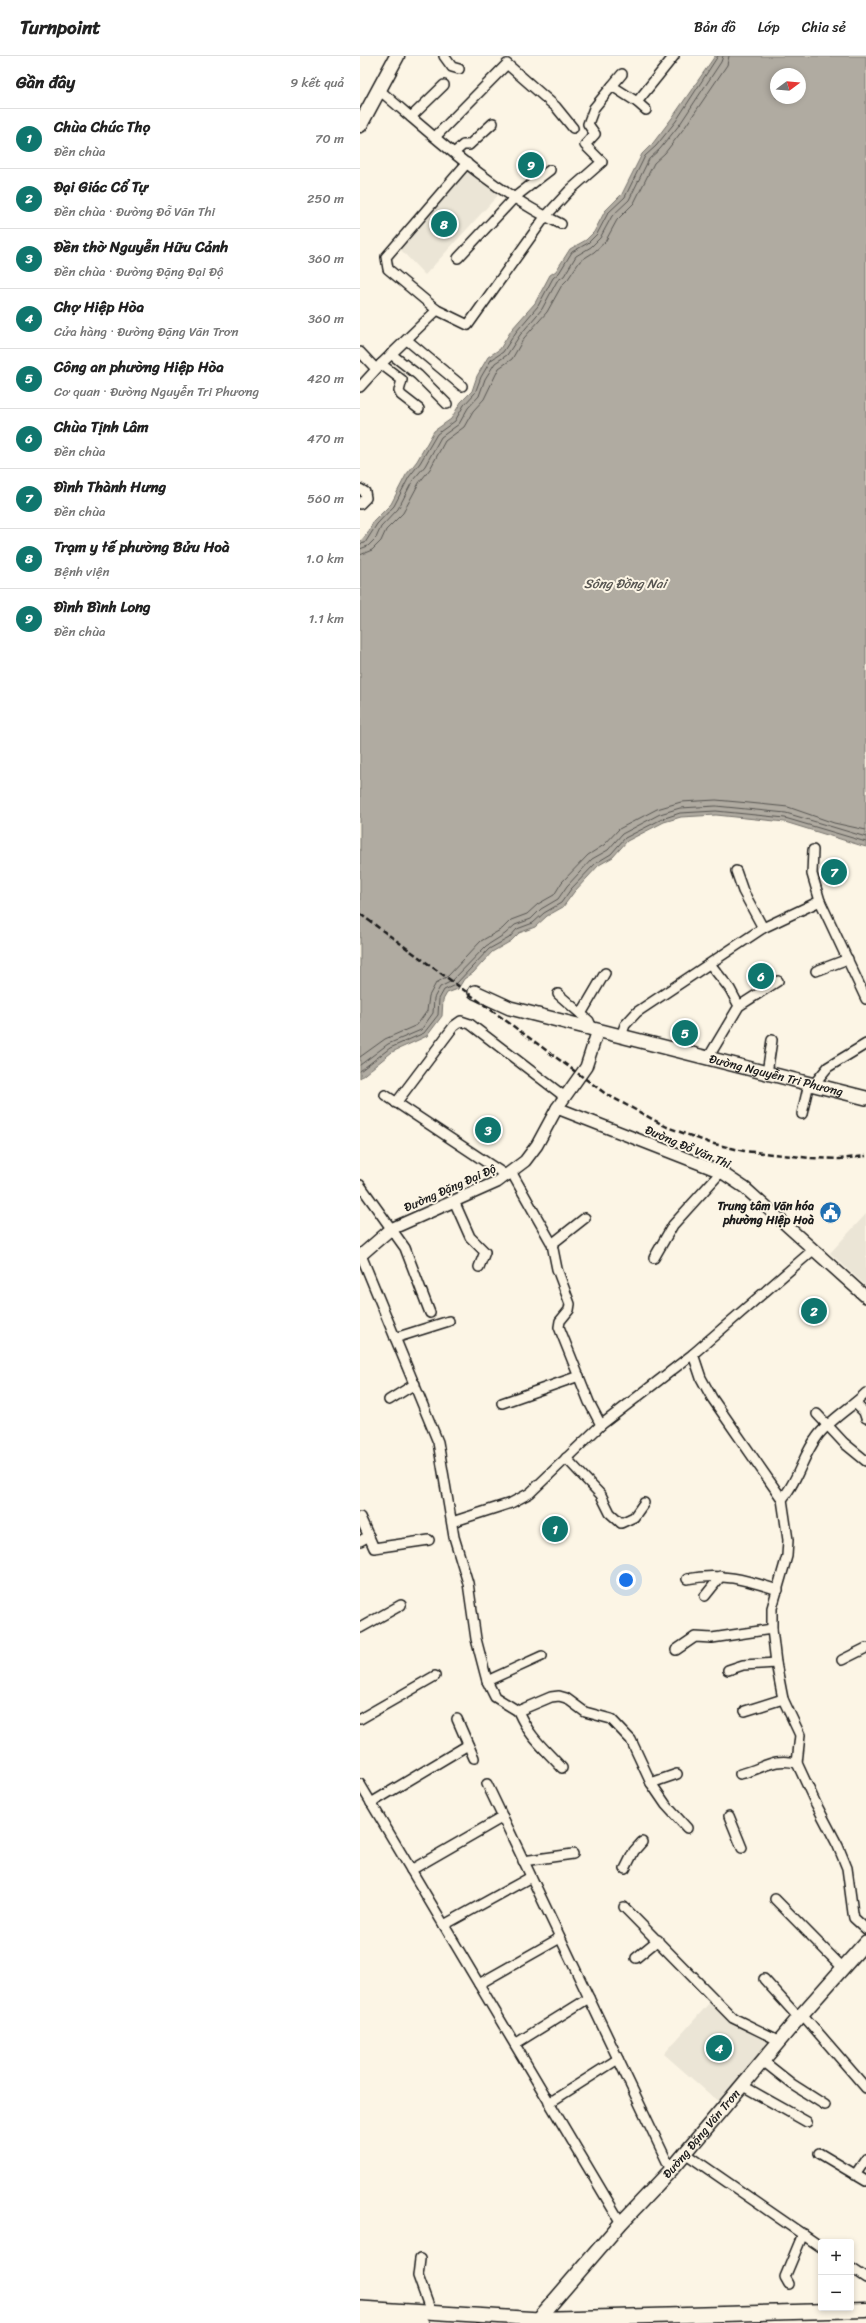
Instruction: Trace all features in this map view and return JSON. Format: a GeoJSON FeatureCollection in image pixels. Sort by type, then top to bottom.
{"type":"FeatureCollection","features":[{"type":"Feature","properties":{"kind":"main road"},"geometry":{"type":"LineString","coordinates":[[360,125],[397,56]]}},
{"type":"Feature","properties":{"kind":"main road","name":"Đường Nguyễn Tri Phương"},"geometry":{"type":"LineString","coordinates":[[476,990],[495,1003],[523,1011],[866,1098]]}},
{"type":"Feature","properties":{"kind":"main road","name":"Đường Đặng Văn Trơn"},"geometry":{"type":"LineString","coordinates":[[537,2321],[621,2223],[671,2170],[801,2016],[866,1942]]}},
{"type":"Feature","properties":{"kind":"main road"},"geometry":{"type":"LineString","coordinates":[[360,2308],[431,2312],[537,2321],[866,2310]]}},
{"type":"Feature","properties":{"kind":"main road"},"geometry":{"type":"LineString","coordinates":[[360,2319],[422,2323]]}},
{"type":"Feature","properties":{"kind":"street"},"geometry":{"type":"LineString","coordinates":[[444,56],[452,67],[459,69]]}},
{"type":"Feature","properties":{"kind":"street"},"geometry":{"type":"LineString","coordinates":[[637,102],[674,56]]}},
{"type":"Feature","properties":{"kind":"street"},"geometry":{"type":"LineString","coordinates":[[435,137],[507,64],[556,107],[573,128]]}},
{"type":"Feature","properties":{"kind":"street"},"geometry":{"type":"LineString","coordinates":[[467,163],[386,257],[388,269],[437,310],[466,325],[470,324],[545,217],[569,191],[602,162],[585,145],[595,134],[588,124],[593,109],[622,74]]}},
{"type":"Feature","properties":{"kind":"street"},"geometry":{"type":"LineString","coordinates":[[411,117],[444,85]]}},
{"type":"Feature","properties":{"kind":"street"},"geometry":{"type":"LineString","coordinates":[[612,86],[637,102],[646,110]]}},
{"type":"Feature","properties":{"kind":"street"},"geometry":{"type":"LineString","coordinates":[[378,89],[467,163],[545,217],[561,224]]}},
{"type":"Feature","properties":{"kind":"street"},"geometry":{"type":"LineString","coordinates":[[454,153],[463,145],[470,145],[493,123]]}},
{"type":"Feature","properties":{"kind":"street"},"geometry":{"type":"LineString","coordinates":[[458,258],[516,197],[550,170]]}},
{"type":"Feature","properties":{"kind":"street"},"geometry":{"type":"LineString","coordinates":[[360,387],[391,354],[437,310]]}},
{"type":"Feature","properties":{"kind":"street"},"geometry":{"type":"LineString","coordinates":[[407,340],[462,386]]}},
{"type":"Feature","properties":{"kind":"street"},"geometry":{"type":"LineString","coordinates":[[360,352],[378,367],[402,380],[399,391],[401,395],[420,409]]}},
{"type":"Feature","properties":{"kind":"street"},"geometry":{"type":"LineString","coordinates":[[391,354],[418,375],[447,404]]}},
{"type":"Feature","properties":{"kind":"street"},"geometry":{"type":"LineString","coordinates":[[360,489],[366,495],[365,500],[360,504]]}},
{"type":"Feature","properties":{"kind":"street"},"geometry":{"type":"LineString","coordinates":[[813,850],[812,874],[820,901],[866,999]]}},
{"type":"Feature","properties":{"kind":"street"},"geometry":{"type":"LineString","coordinates":[[736,871],[743,891],[763,928]]}},
{"type":"Feature","properties":{"kind":"street"},"geometry":{"type":"LineString","coordinates":[[620,1036],[625,1025],[637,1012],[763,928],[820,901]]}},
{"type":"Feature","properties":{"kind":"street"},"geometry":{"type":"LineString","coordinates":[[816,971],[848,959]]}},
{"type":"Feature","properties":{"kind":"street"},"geometry":{"type":"LineString","coordinates":[[710,964],[730,989],[738,1006]]}},
{"type":"Feature","properties":{"kind":"street"},"geometry":{"type":"LineString","coordinates":[[581,1014],[605,973]]}},
{"type":"Feature","properties":{"kind":"street"},"geometry":{"type":"LineString","coordinates":[[708,1058],[738,1006],[778,981]]}},
{"type":"Feature","properties":{"kind":"street"},"geometry":{"type":"LineString","coordinates":[[558,994],[589,1021],[595,1029]]}},
{"type":"Feature","properties":{"kind":"street"},"geometry":{"type":"LineString","coordinates":[[396,1103],[454,1026],[461,1021],[470,1024],[565,1097]]}},
{"type":"Feature","properties":{"kind":"street","name":"Đường Đặng Đại Độ"},"geometry":{"type":"LineString","coordinates":[[361,1256],[391,1229],[510,1176],[534,1149],[557,1108],[586,1067],[595,1029]]}},
{"type":"Feature","properties":{"kind":"street"},"geometry":{"type":"LineString","coordinates":[[767,1073],[772,1040]]}},
{"type":"Feature","properties":{"kind":"street"},"geometry":{"type":"LineString","coordinates":[[802,1114],[811,1084],[828,1067],[866,1044]]}},
{"type":"Feature","properties":{"kind":"street"},"geometry":{"type":"LineString","coordinates":[[385,1095],[510,1176],[552,1244],[557,1270],[570,1304],[570,1308],[559,1324],[578,1376],[601,1425]]}},
{"type":"Feature","properties":{"kind":"street","name":"Đường Đỗ Văn Thi"},"geometry":{"type":"LineString","coordinates":[[557,1108],[721,1172],[745,1188],[866,1298]]}},
{"type":"Feature","properties":{"kind":"street"},"geometry":{"type":"LineString","coordinates":[[654,1258],[674,1225],[721,1172]]}},
{"type":"Feature","properties":{"kind":"street"},"geometry":{"type":"LineString","coordinates":[[360,1185],[405,1248],[430,1313]]}},
{"type":"Feature","properties":{"kind":"street"},"geometry":{"type":"LineString","coordinates":[[454,1201],[470,1237],[485,1252],[479,1268]]}},
{"type":"Feature","properties":{"kind":"street"},"geometry":{"type":"LineString","coordinates":[[552,1244],[585,1218]]}},
{"type":"Feature","properties":{"kind":"street"},"geometry":{"type":"LineString","coordinates":[[452,1522],[511,1503],[530,1493],[543,1483],[566,1458],[601,1425],[693,1354],[813,1250]]}},
{"type":"Feature","properties":{"kind":"street"},"geometry":{"type":"LineString","coordinates":[[361,1256],[438,1442],[452,1522],[468,1583],[476,1639],[487,1681],[495,1697],[518,1711],[526,1729],[536,1742],[562,1768]]}},
{"type":"Feature","properties":{"kind":"street"},"geometry":{"type":"LineString","coordinates":[[395,1338],[449,1320]]}},
{"type":"Feature","properties":{"kind":"street"},"geometry":{"type":"LineString","coordinates":[[693,1354],[701,1378],[712,1398],[782,1499],[788,1540],[787,1556],[772,1608],[772,1629],[783,1699],[800,1735],[797,1763],[838,1846],[847,1868],[854,1918],[866,1930]]}},
{"type":"Feature","properties":{"kind":"street"},"geometry":{"type":"LineString","coordinates":[[502,1403],[578,1376]]}},
{"type":"Feature","properties":{"kind":"street"},"geometry":{"type":"LineString","coordinates":[[389,1400],[415,1384]]}},
{"type":"Feature","properties":{"kind":"street"},"geometry":{"type":"LineString","coordinates":[[782,1499],[790,1489],[814,1440],[866,1393]]}},
{"type":"Feature","properties":{"kind":"street"},"geometry":{"type":"LineString","coordinates":[[855,1403],[864,1412],[866,1418]]}},
{"type":"Feature","properties":{"kind":"street"},"geometry":{"type":"LineString","coordinates":[[818,1414],[828,1426],[866,1461]]}},
{"type":"Feature","properties":{"kind":"street"},"geometry":{"type":"LineString","coordinates":[[566,1458],[601,1495],[616,1520],[621,1523],[634,1517],[644,1503]]}},
{"type":"Feature","properties":{"kind":"street"},"geometry":{"type":"LineString","coordinates":[[360,1517],[374,1548],[429,1540]]}},
{"type":"Feature","properties":{"kind":"street"},"geometry":{"type":"LineString","coordinates":[[360,1541],[369,1536]]}},
{"type":"Feature","properties":{"kind":"street"},"geometry":{"type":"LineString","coordinates":[[687,1579],[704,1575],[741,1578],[778,1590]]}},
{"type":"Feature","properties":{"kind":"street"},"geometry":{"type":"LineString","coordinates":[[705,1596],[721,1576]]}},
{"type":"Feature","properties":{"kind":"street"},"geometry":{"type":"LineString","coordinates":[[360,1628],[401,1605]]}},
{"type":"Feature","properties":{"kind":"street"},"geometry":{"type":"LineString","coordinates":[[676,1650],[695,1637],[712,1638],[772,1629]]}},
{"type":"Feature","properties":{"kind":"street"},"geometry":{"type":"LineString","coordinates":[[842,1660],[866,1648]]}},
{"type":"Feature","properties":{"kind":"street"},"geometry":{"type":"LineString","coordinates":[[487,1681],[542,1656]]}},
{"type":"Feature","properties":{"kind":"street"},"geometry":{"type":"LineString","coordinates":[[728,1670],[743,1664],[776,1662]]}},
{"type":"Feature","properties":{"kind":"street"},"geometry":{"type":"LineString","coordinates":[[360,1719],[435,1676]]}},
{"type":"Feature","properties":{"kind":"street"},"geometry":{"type":"LineString","coordinates":[[518,1711],[551,1697],[559,1696],[566,1698],[585,1712],[610,1719],[631,1740],[651,1783],[666,1805],[687,1828]]}},
{"type":"Feature","properties":{"kind":"street"},"geometry":{"type":"LineString","coordinates":[[745,1711],[783,1699]]}},
{"type":"Feature","properties":{"kind":"street"},"geometry":{"type":"LineString","coordinates":[[457,1719],[474,1758]]}},
{"type":"Feature","properties":{"kind":"street"},"geometry":{"type":"LineString","coordinates":[[371,1803],[468,1745]]}},
{"type":"Feature","properties":{"kind":"street"},"geometry":{"type":"LineString","coordinates":[[740,1774],[757,1771],[775,1761],[797,1763]]}},
{"type":"Feature","properties":{"kind":"street"},"geometry":{"type":"LineString","coordinates":[[651,1783],[677,1774]]}},
{"type":"Feature","properties":{"kind":"street"},"geometry":{"type":"LineString","coordinates":[[360,1784],[621,2223]]}},
{"type":"Feature","properties":{"kind":"street"},"geometry":{"type":"LineString","coordinates":[[487,1784],[671,2170]]}},
{"type":"Feature","properties":{"kind":"street"},"geometry":{"type":"LineString","coordinates":[[729,1816],[742,1848]]}},
{"type":"Feature","properties":{"kind":"street"},"geometry":{"type":"LineString","coordinates":[[412,1870],[503,1818]]}},
{"type":"Feature","properties":{"kind":"street"},"geometry":{"type":"LineString","coordinates":[[625,1869],[629,1858],[642,1842]]}},
{"type":"Feature","properties":{"kind":"street"},"geometry":{"type":"LineString","coordinates":[[524,1861],[573,1854]]}},
{"type":"Feature","properties":{"kind":"street"},"geometry":{"type":"LineString","coordinates":[[444,1925],[531,1877]]}},
{"type":"Feature","properties":{"kind":"street"},"geometry":{"type":"LineString","coordinates":[[775,1899],[843,1968]]}},
{"type":"Feature","properties":{"kind":"street"},"geometry":{"type":"LineString","coordinates":[[624,1907],[733,2018],[780,2041]]}},
{"type":"Feature","properties":{"kind":"street"},"geometry":{"type":"LineString","coordinates":[[479,1984],[560,1938]]}},
{"type":"Feature","properties":{"kind":"street"},"geometry":{"type":"LineString","coordinates":[[636,1958],[658,1940]]}},
{"type":"Feature","properties":{"kind":"street"},"geometry":{"type":"LineString","coordinates":[[764,1979],[801,2016],[866,2088]]}},
{"type":"Feature","properties":{"kind":"street"},"geometry":{"type":"LineString","coordinates":[[515,2044],[589,1998]]}},
{"type":"Feature","properties":{"kind":"street"},"geometry":{"type":"LineString","coordinates":[[550,2102],[618,2059]]}},
{"type":"Feature","properties":{"kind":"street"},"geometry":{"type":"LineString","coordinates":[[763,2061],[792,2084],[825,2105]]}},
{"type":"Feature","properties":{"kind":"street"},"geometry":{"type":"LineString","coordinates":[[743,2086],[807,2122]]}},
{"type":"Feature","properties":{"kind":"street"},"geometry":{"type":"LineString","coordinates":[[685,2153],[818,2245]]}},
{"type":"Feature","properties":{"kind":"street"},"geometry":{"type":"LineString","coordinates":[[819,2153],[866,2181]]}},
{"type":"Feature","properties":{"kind":"street"},"geometry":{"type":"LineString","coordinates":[[855,2175],[866,2159]]}},
{"type":"Feature","properties":{"kind":"street"},"geometry":{"type":"LineString","coordinates":[[789,2284],[785,2277],[803,2234]]}},
{"type":"Feature","properties":{"kind":"street"},"geometry":{"type":"LineString","coordinates":[[420,2259],[418,2276],[431,2312]]}},
{"type":"Feature","properties":{"kind":"street"},"geometry":{"type":"LineString","coordinates":[[854,2270],[866,2278]]}},
{"type":"Feature","properties":{"kind":"shaded area"},"geometry":{"type":"Polygon","coordinates":[[[468,167],[501,192],[425,275],[398,247],[468,167]]]}},
{"type":"Feature","properties":{"kind":"shaded area"},"geometry":{"type":"Polygon","coordinates":[[[682,1019],[695,1024],[686,1049],[673,1046],[682,1019]]]}},
{"type":"Feature","properties":{"kind":"shaded area"},"geometry":{"type":"Polygon","coordinates":[[[866,1214],[866,1286],[830,1253],[866,1214]]]}},
{"type":"Feature","properties":{"kind":"shaded area"},"geometry":{"type":"Polygon","coordinates":[[[711,2001],[773,2041],[721,2104],[664,2054],[711,2001]]]}},
{"type":"Feature","properties":{"kind":"water","name":"Sông Đồng Nai"},"geometry":{"type":"Polygon","coordinates":[[[715,56],[866,56],[866,847],[785,822],[716,815],[681,817],[664,822],[627,841],[613,857],[599,865],[574,892],[563,907],[547,916],[535,927],[519,933],[511,941],[492,952],[473,973],[464,979],[458,989],[447,993],[443,1000],[442,1016],[427,1036],[392,1052],[360,1078],[360,542],[368,533],[373,522],[391,504],[406,475],[417,461],[434,431],[451,419],[461,402],[472,391],[477,376],[488,357],[500,349],[512,329],[535,303],[550,275],[556,271],[570,249],[586,240],[594,232],[605,211],[622,194],[642,154],[653,143],[715,56]]]}},
{"type":"Feature","properties":{"kind":"railway"},"geometry":{"type":"LineString","coordinates":[[360,914],[606,1094],[667,1127],[710,1143],[744,1151],[811,1158],[840,1159],[866,1156]]}},
{"type":"Feature","properties":{"kind":"place","name":"Đình Bình Long"},"geometry":{"type":"Point","coordinates":[531,165]}},
{"type":"Feature","properties":{"kind":"place","name":"Trạm y tế phường Bửu Hoà"},"geometry":{"type":"Point","coordinates":[444,224]}},
{"type":"Feature","properties":{"kind":"place","name":"Đình Thành Hưng"},"geometry":{"type":"Point","coordinates":[834,872]}},
{"type":"Feature","properties":{"kind":"place","name":"Chùa Tịnh Lâm"},"geometry":{"type":"Point","coordinates":[761,976]}},
{"type":"Feature","properties":{"kind":"place","name":"Công an phường Hiệp Hòa"},"geometry":{"type":"Point","coordinates":[685,1033]}},
{"type":"Feature","properties":{"kind":"place","name":"Đền thờ Nguyễn Hữu Cảnh"},"geometry":{"type":"Point","coordinates":[488,1130]}},
{"type":"Feature","properties":{"kind":"place","name":"Trung tâm Văn hóa phường Hiệp Hoà"},"geometry":{"type":"Point","coordinates":[830,1213]}},
{"type":"Feature","properties":{"kind":"place","name":"Đại Giác Cổ Tự"},"geometry":{"type":"Point","coordinates":[814,1311]}},
{"type":"Feature","properties":{"kind":"place","name":"Chùa Chúc Thọ"},"geometry":{"type":"Point","coordinates":[555,1529]}},
{"type":"Feature","properties":{"kind":"place","name":"Chợ Hiệp Hòa"},"geometry":{"type":"Point","coordinates":[719,2048]}}]}
